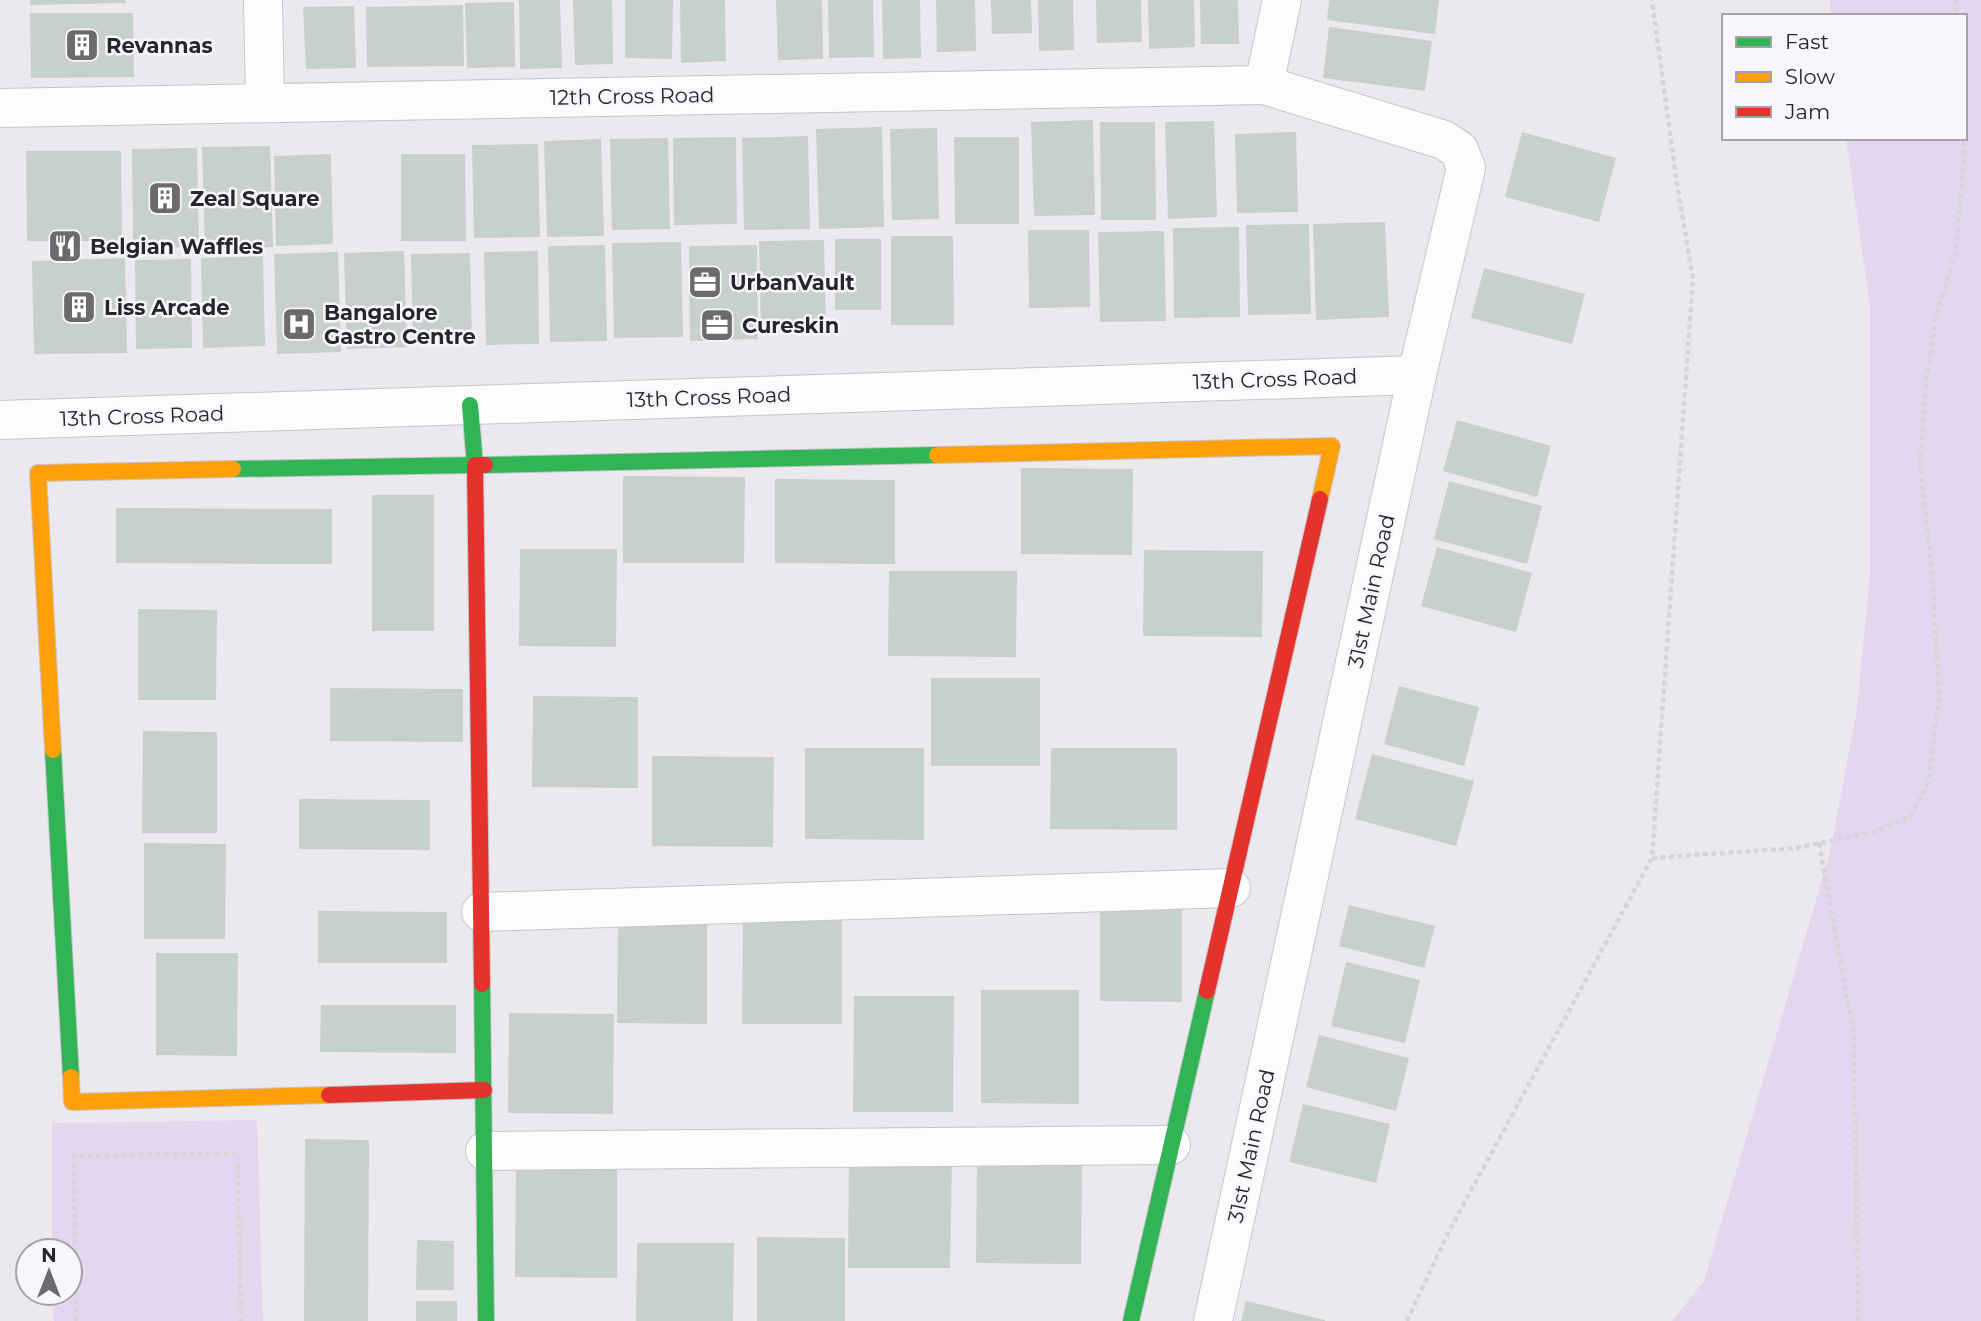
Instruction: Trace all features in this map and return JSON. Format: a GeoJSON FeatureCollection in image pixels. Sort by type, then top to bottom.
{"type":"FeatureCollection","features":[{"type":"Feature","properties":{"kind":"street"},"geometry":{"type":"LineString","coordinates":[[263,0],[265,103]]}},
{"type":"Feature","properties":{"kind":"street"},"geometry":{"type":"LineString","coordinates":[[1264,85],[1282,0]]}},
{"type":"Feature","properties":{"kind":"street","name":"12th Cross Road"},"geometry":{"type":"LineString","coordinates":[[0,108],[1264,85]]}},
{"type":"Feature","properties":{"kind":"street","name":"31st Main Road"},"geometry":{"type":"LineString","coordinates":[[1213,1321],[1418,374],[1466,168],[1460,150],[1444,140],[1264,85]]}},
{"type":"Feature","properties":{"kind":"street","name":"13th Cross Road"},"geometry":{"type":"LineString","coordinates":[[0,420],[1418,374]]}},
{"type":"Feature","properties":{"kind":"street"},"geometry":{"type":"LineString","coordinates":[[470,405],[475,465],[486,1321]]}},
{"type":"Feature","properties":{"kind":"street"},"geometry":{"type":"LineString","coordinates":[[484,1090],[72,1102],[38,473],[1332,446],[1131,1321]]}},
{"type":"Feature","properties":{"kind":"street"},"geometry":{"type":"LineString","coordinates":[[481,912],[1231,888]]}},
{"type":"Feature","properties":{"kind":"street"},"geometry":{"type":"LineString","coordinates":[[485,1151],[1171,1145]]}},
{"type":"Feature","properties":{"kind":"path"},"geometry":{"type":"LineString","coordinates":[[1407,1321],[1449,1231],[1652,858],[1693,278],[1676,178],[1652,0]]}},
{"type":"Feature","properties":{"kind":"path"},"geometry":{"type":"LineString","coordinates":[[1652,858],[1796,848],[1877,831],[1911,816],[1928,784],[1939,698],[1932,571],[1920,465],[1926,383],[1936,315],[1956,252],[1964,159],[1963,140]]}},
{"type":"Feature","properties":{"kind":"path"},"geometry":{"type":"LineString","coordinates":[[1819,843],[1854,1036],[1858,1321]]}},
{"type":"Feature","properties":{"kind":"path"},"geometry":{"type":"LineString","coordinates":[[76,1321],[74,1156],[238,1153],[241,1321]]}},
{"type":"Feature","properties":{"kind":"shaded area"},"geometry":{"type":"Polygon","coordinates":[[[1830,0],[1981,0],[1981,1321],[1672,1321],[1704,1281],[1830,853],[1857,709],[1870,577],[1870,307],[1846,140],[1967,140],[1967,14],[1830,14],[1830,0]]]}},
{"type":"Feature","properties":{"kind":"shaded area"},"geometry":{"type":"Polygon","coordinates":[[[257,1120],[263,1321],[54,1321],[54,1307],[84,1307],[84,1237],[52,1237],[52,1123],[257,1120]]]}},
{"type":"Feature","properties":{"kind":"building"},"geometry":{"type":"Polygon","coordinates":[[[30,0],[126,0],[126,3],[30,5],[30,0]]]}},
{"type":"Feature","properties":{"kind":"building"},"geometry":{"type":"Polygon","coordinates":[[[519,0],[560,0],[562,68],[520,69],[519,0]]]}},
{"type":"Feature","properties":{"kind":"building"},"geometry":{"type":"Polygon","coordinates":[[[573,0],[612,0],[613,64],[575,65],[573,0]]]}},
{"type":"Feature","properties":{"kind":"building"},"geometry":{"type":"Polygon","coordinates":[[[625,0],[673,0],[672,59],[625,58],[625,0]]]}},
{"type":"Feature","properties":{"kind":"building"},"geometry":{"type":"Polygon","coordinates":[[[680,0],[725,0],[726,61],[681,63],[680,0]]]}},
{"type":"Feature","properties":{"kind":"building"},"geometry":{"type":"Polygon","coordinates":[[[776,0],[822,0],[823,59],[778,60],[776,0]]]}},
{"type":"Feature","properties":{"kind":"building"},"geometry":{"type":"Polygon","coordinates":[[[828,0],[873,0],[874,57],[829,58],[828,0]]]}},
{"type":"Feature","properties":{"kind":"building"},"geometry":{"type":"Polygon","coordinates":[[[882,0],[920,0],[921,58],[883,59],[882,0]]]}},
{"type":"Feature","properties":{"kind":"building"},"geometry":{"type":"Polygon","coordinates":[[[936,0],[975,0],[976,51],[937,52],[936,0]]]}},
{"type":"Feature","properties":{"kind":"building"},"geometry":{"type":"Polygon","coordinates":[[[991,0],[1031,0],[1032,33],[992,34],[991,0]]]}},
{"type":"Feature","properties":{"kind":"building"},"geometry":{"type":"Polygon","coordinates":[[[1038,0],[1073,0],[1074,50],[1039,51],[1038,0]]]}},
{"type":"Feature","properties":{"kind":"building"},"geometry":{"type":"Polygon","coordinates":[[[1096,0],[1141,0],[1142,42],[1097,43],[1096,0]]]}},
{"type":"Feature","properties":{"kind":"building"},"geometry":{"type":"Polygon","coordinates":[[[1148,0],[1194,0],[1195,47],[1149,49],[1148,0]]]}},
{"type":"Feature","properties":{"kind":"building"},"geometry":{"type":"Polygon","coordinates":[[[1200,0],[1238,0],[1239,44],[1201,44],[1200,0]]]}},
{"type":"Feature","properties":{"kind":"building"},"geometry":{"type":"Polygon","coordinates":[[[1329,0],[1439,0],[1435,34],[1327,20],[1329,0]]]}},
{"type":"Feature","properties":{"kind":"building"},"geometry":{"type":"Polygon","coordinates":[[[514,2],[515,67],[467,68],[465,3],[514,2]]]}},
{"type":"Feature","properties":{"kind":"building"},"geometry":{"type":"Polygon","coordinates":[[[463,5],[464,66],[367,67],[366,7],[463,5]]]}},
{"type":"Feature","properties":{"kind":"building"},"geometry":{"type":"Polygon","coordinates":[[[354,6],[356,68],[306,69],[303,7],[354,6]]]}},
{"type":"Feature","properties":{"kind":"building","name":"Revannas"},"geometry":{"type":"Polygon","coordinates":[[[30,13],[133,13],[134,77],[31,78],[30,13]]]}},
{"type":"Feature","properties":{"kind":"building"},"geometry":{"type":"Polygon","coordinates":[[[1329,27],[1432,41],[1425,91],[1323,78],[1329,27]]]}},
{"type":"Feature","properties":{"kind":"building"},"geometry":{"type":"Polygon","coordinates":[[[1093,120],[1095,215],[1034,216],[1031,122],[1093,120]]]}},
{"type":"Feature","properties":{"kind":"building"},"geometry":{"type":"Polygon","coordinates":[[[1214,121],[1217,217],[1168,219],[1165,122],[1214,121]]]}},
{"type":"Feature","properties":{"kind":"building"},"geometry":{"type":"Polygon","coordinates":[[[1100,122],[1155,122],[1156,220],[1101,220],[1100,122]]]}},
{"type":"Feature","properties":{"kind":"building"},"geometry":{"type":"Polygon","coordinates":[[[882,127],[884,227],[819,229],[816,129],[882,127]]]}},
{"type":"Feature","properties":{"kind":"building"},"geometry":{"type":"Polygon","coordinates":[[[937,128],[939,219],[892,220],[890,129],[937,128]]]}},
{"type":"Feature","properties":{"kind":"building"},"geometry":{"type":"Polygon","coordinates":[[[1296,132],[1298,212],[1237,213],[1235,134],[1296,132]]]}},
{"type":"Feature","properties":{"kind":"building"},"geometry":{"type":"Polygon","coordinates":[[[1522,132],[1616,158],[1599,222],[1505,197],[1522,132]]]}},
{"type":"Feature","properties":{"kind":"building"},"geometry":{"type":"Polygon","coordinates":[[[808,136],[810,229],[744,230],[742,138],[808,136]]]}},
{"type":"Feature","properties":{"kind":"building"},"geometry":{"type":"Polygon","coordinates":[[[736,137],[737,224],[674,225],[673,138],[736,137]]]}},
{"type":"Feature","properties":{"kind":"building"},"geometry":{"type":"Polygon","coordinates":[[[954,137],[1019,137],[1019,224],[955,224],[954,137]]]}},
{"type":"Feature","properties":{"kind":"building"},"geometry":{"type":"Polygon","coordinates":[[[668,138],[670,229],[612,230],[610,139],[668,138]]]}},
{"type":"Feature","properties":{"kind":"building"},"geometry":{"type":"Polygon","coordinates":[[[601,139],[604,236],[547,237],[544,141],[601,139]]]}},
{"type":"Feature","properties":{"kind":"building"},"geometry":{"type":"Polygon","coordinates":[[[538,144],[540,237],[474,238],[472,145],[538,144]]]}},
{"type":"Feature","properties":{"kind":"building"},"geometry":{"type":"Polygon","coordinates":[[[270,146],[273,247],[205,249],[202,147],[270,146]]]}},
{"type":"Feature","properties":{"kind":"building","name":"Zeal Square"},"geometry":{"type":"Polygon","coordinates":[[[197,148],[199,247],[133,248],[132,149],[197,148]]]}},
{"type":"Feature","properties":{"kind":"building"},"geometry":{"type":"Polygon","coordinates":[[[26,151],[121,151],[122,241],[27,241],[26,151]]]}},
{"type":"Feature","properties":{"kind":"building"},"geometry":{"type":"Polygon","coordinates":[[[331,154],[333,244],[276,246],[274,156],[331,154]]]}},
{"type":"Feature","properties":{"kind":"building"},"geometry":{"type":"Polygon","coordinates":[[[401,154],[465,154],[466,241],[401,241],[401,154]]]}},
{"type":"Feature","properties":{"kind":"building"},"geometry":{"type":"Polygon","coordinates":[[[1385,222],[1389,317],[1316,320],[1313,224],[1385,222]]]}},
{"type":"Feature","properties":{"kind":"building"},"geometry":{"type":"Polygon","coordinates":[[[1309,224],[1311,314],[1248,315],[1246,225],[1309,224]]]}},
{"type":"Feature","properties":{"kind":"building"},"geometry":{"type":"Polygon","coordinates":[[[1239,227],[1240,317],[1174,318],[1173,228],[1239,227]]]}},
{"type":"Feature","properties":{"kind":"building"},"geometry":{"type":"Polygon","coordinates":[[[1028,230],[1089,230],[1090,307],[1029,308],[1028,230]]]}},
{"type":"Feature","properties":{"kind":"building"},"geometry":{"type":"Polygon","coordinates":[[[1164,231],[1166,321],[1100,322],[1098,232],[1164,231]]]}},
{"type":"Feature","properties":{"kind":"building"},"geometry":{"type":"Polygon","coordinates":[[[891,236],[953,236],[954,325],[891,325],[891,236]]]}},
{"type":"Feature","properties":{"kind":"building"},"geometry":{"type":"Polygon","coordinates":[[[835,239],[881,239],[881,310],[835,310],[835,239]]]}},
{"type":"Feature","properties":{"kind":"building"},"geometry":{"type":"Polygon","coordinates":[[[824,240],[826,331],[761,332],[759,241],[824,240]]]}},
{"type":"Feature","properties":{"kind":"building"},"geometry":{"type":"Polygon","coordinates":[[[681,242],[683,337],[614,338],[612,243],[681,242]]]}},
{"type":"Feature","properties":{"kind":"building"},"geometry":{"type":"Polygon","coordinates":[[[605,245],[607,341],[550,342],[548,246],[605,245]]]}},
{"type":"Feature","properties":{"kind":"building"},"geometry":{"type":"Polygon","coordinates":[[[757,245],[758,339],[690,341],[689,246],[757,245]]]}},
{"type":"Feature","properties":{"kind":"building"},"geometry":{"type":"Polygon","coordinates":[[[404,251],[407,347],[347,349],[344,253],[404,251]]]}},
{"type":"Feature","properties":{"kind":"building"},"geometry":{"type":"Polygon","coordinates":[[[538,251],[539,344],[486,345],[484,252],[538,251]]]}},
{"type":"Feature","properties":{"kind":"building"},"geometry":{"type":"Polygon","coordinates":[[[338,252],[341,352],[277,354],[274,254],[338,252]]]}},
{"type":"Feature","properties":{"kind":"building"},"geometry":{"type":"Polygon","coordinates":[[[470,253],[472,341],[413,342],[411,254],[470,253]]]}},
{"type":"Feature","properties":{"kind":"building"},"geometry":{"type":"Polygon","coordinates":[[[263,256],[265,346],[203,348],[201,258],[263,256]]]}},
{"type":"Feature","properties":{"kind":"building","name":"Liss Arcade"},"geometry":{"type":"Polygon","coordinates":[[[125,258],[127,353],[34,354],[32,261],[125,258]]]}},
{"type":"Feature","properties":{"kind":"building"},"geometry":{"type":"Polygon","coordinates":[[[191,259],[192,348],[136,349],[135,260],[191,259]]]}},
{"type":"Feature","properties":{"kind":"building"},"geometry":{"type":"Polygon","coordinates":[[[1484,268],[1585,294],[1572,344],[1471,318],[1484,268]]]}},
{"type":"Feature","properties":{"kind":"building"},"geometry":{"type":"Polygon","coordinates":[[[1457,420],[1551,446],[1537,497],[1443,471],[1457,420]]]}},
{"type":"Feature","properties":{"kind":"building"},"geometry":{"type":"Polygon","coordinates":[[[1021,468],[1133,469],[1132,555],[1021,554],[1021,468]]]}},
{"type":"Feature","properties":{"kind":"building"},"geometry":{"type":"Polygon","coordinates":[[[623,476],[745,477],[744,563],[623,563],[623,476]]]}},
{"type":"Feature","properties":{"kind":"building"},"geometry":{"type":"Polygon","coordinates":[[[775,479],[895,480],[895,564],[775,563],[775,479]]]}},
{"type":"Feature","properties":{"kind":"building"},"geometry":{"type":"Polygon","coordinates":[[[1449,481],[1542,506],[1527,564],[1434,539],[1449,481]]]}},
{"type":"Feature","properties":{"kind":"building"},"geometry":{"type":"Polygon","coordinates":[[[372,495],[434,495],[434,631],[372,631],[372,495]]]}},
{"type":"Feature","properties":{"kind":"building"},"geometry":{"type":"Polygon","coordinates":[[[116,508],[332,509],[332,564],[116,563],[116,508]]]}},
{"type":"Feature","properties":{"kind":"building"},"geometry":{"type":"Polygon","coordinates":[[[1437,547],[1532,573],[1516,632],[1421,606],[1437,547]]]}},
{"type":"Feature","properties":{"kind":"building"},"geometry":{"type":"Polygon","coordinates":[[[520,549],[617,549],[616,647],[519,646],[520,549]]]}},
{"type":"Feature","properties":{"kind":"building"},"geometry":{"type":"Polygon","coordinates":[[[1144,550],[1263,551],[1262,637],[1143,636],[1144,550]]]}},
{"type":"Feature","properties":{"kind":"building"},"geometry":{"type":"Polygon","coordinates":[[[889,571],[1017,571],[1016,657],[888,656],[889,571]]]}},
{"type":"Feature","properties":{"kind":"building"},"geometry":{"type":"Polygon","coordinates":[[[138,609],[217,610],[216,700],[138,700],[138,609]]]}},
{"type":"Feature","properties":{"kind":"building"},"geometry":{"type":"Polygon","coordinates":[[[931,678],[1040,678],[1040,766],[931,766],[931,678]]]}},
{"type":"Feature","properties":{"kind":"building"},"geometry":{"type":"Polygon","coordinates":[[[1399,686],[1479,707],[1464,766],[1384,744],[1399,686]]]}},
{"type":"Feature","properties":{"kind":"building"},"geometry":{"type":"Polygon","coordinates":[[[330,688],[463,689],[463,742],[330,741],[330,688]]]}},
{"type":"Feature","properties":{"kind":"building"},"geometry":{"type":"Polygon","coordinates":[[[533,696],[638,697],[638,788],[532,787],[533,696]]]}},
{"type":"Feature","properties":{"kind":"building"},"geometry":{"type":"Polygon","coordinates":[[[143,731],[217,732],[217,833],[142,833],[143,731]]]}},
{"type":"Feature","properties":{"kind":"building"},"geometry":{"type":"Polygon","coordinates":[[[805,748],[924,748],[924,840],[805,839],[805,748]]]}},
{"type":"Feature","properties":{"kind":"building"},"geometry":{"type":"Polygon","coordinates":[[[1051,748],[1177,748],[1177,830],[1050,829],[1051,748]]]}},
{"type":"Feature","properties":{"kind":"building"},"geometry":{"type":"Polygon","coordinates":[[[1372,754],[1474,781],[1456,846],[1355,819],[1372,754]]]}},
{"type":"Feature","properties":{"kind":"building"},"geometry":{"type":"Polygon","coordinates":[[[652,756],[774,757],[773,847],[652,846],[652,756]]]}},
{"type":"Feature","properties":{"kind":"building"},"geometry":{"type":"Polygon","coordinates":[[[299,799],[430,800],[430,850],[299,849],[299,799]]]}},
{"type":"Feature","properties":{"kind":"building"},"geometry":{"type":"Polygon","coordinates":[[[144,843],[226,844],[225,939],[144,939],[144,843]]]}},
{"type":"Feature","properties":{"kind":"building"},"geometry":{"type":"Polygon","coordinates":[[[1100,905],[1182,906],[1182,1002],[1100,1001],[1100,905]]]}},
{"type":"Feature","properties":{"kind":"building"},"geometry":{"type":"Polygon","coordinates":[[[1349,905],[1435,926],[1424,968],[1339,946],[1349,905]]]}},
{"type":"Feature","properties":{"kind":"building"},"geometry":{"type":"Polygon","coordinates":[[[318,911],[447,912],[447,963],[318,963],[318,911]]]}},
{"type":"Feature","properties":{"kind":"building"},"geometry":{"type":"Polygon","coordinates":[[[743,919],[842,919],[842,1024],[742,1024],[743,919]]]}},
{"type":"Feature","properties":{"kind":"building"},"geometry":{"type":"Polygon","coordinates":[[[618,923],[707,924],[707,1024],[617,1023],[618,923]]]}},
{"type":"Feature","properties":{"kind":"building"},"geometry":{"type":"Polygon","coordinates":[[[156,953],[238,953],[237,1056],[156,1055],[156,953]]]}},
{"type":"Feature","properties":{"kind":"building"},"geometry":{"type":"Polygon","coordinates":[[[1346,962],[1420,980],[1405,1043],[1331,1026],[1346,962]]]}},
{"type":"Feature","properties":{"kind":"building"},"geometry":{"type":"Polygon","coordinates":[[[981,990],[1079,990],[1079,1104],[981,1103],[981,990]]]}},
{"type":"Feature","properties":{"kind":"building"},"geometry":{"type":"Polygon","coordinates":[[[854,996],[954,996],[953,1112],[853,1112],[854,996]]]}},
{"type":"Feature","properties":{"kind":"building"},"geometry":{"type":"Polygon","coordinates":[[[321,1005],[456,1005],[456,1053],[320,1052],[321,1005]]]}},
{"type":"Feature","properties":{"kind":"building"},"geometry":{"type":"Polygon","coordinates":[[[509,1013],[614,1014],[613,1114],[508,1113],[509,1013]]]}},
{"type":"Feature","properties":{"kind":"building"},"geometry":{"type":"Polygon","coordinates":[[[1319,1035],[1409,1058],[1396,1111],[1306,1087],[1319,1035]]]}},
{"type":"Feature","properties":{"kind":"building"},"geometry":{"type":"Polygon","coordinates":[[[1303,1104],[1390,1124],[1376,1183],[1289,1162],[1303,1104]]]}},
{"type":"Feature","properties":{"kind":"building"},"geometry":{"type":"Polygon","coordinates":[[[305,1139],[369,1140],[368,1321],[304,1321],[305,1139]]]}},
{"type":"Feature","properties":{"kind":"building"},"geometry":{"type":"Polygon","coordinates":[[[849,1158],[952,1159],[950,1268],[848,1268],[849,1158]]]}},
{"type":"Feature","properties":{"kind":"building"},"geometry":{"type":"Polygon","coordinates":[[[977,1163],[1082,1165],[1081,1264],[976,1263],[977,1163]]]}},
{"type":"Feature","properties":{"kind":"building"},"geometry":{"type":"Polygon","coordinates":[[[516,1166],[617,1166],[617,1278],[515,1277],[516,1166]]]}},
{"type":"Feature","properties":{"kind":"building"},"geometry":{"type":"Polygon","coordinates":[[[757,1237],[845,1238],[845,1321],[757,1321],[757,1237]]]}},
{"type":"Feature","properties":{"kind":"building"},"geometry":{"type":"Polygon","coordinates":[[[417,1240],[454,1241],[454,1290],[416,1290],[417,1240]]]}},
{"type":"Feature","properties":{"kind":"building"},"geometry":{"type":"Polygon","coordinates":[[[637,1243],[734,1243],[733,1321],[636,1321],[637,1243]]]}},
{"type":"Feature","properties":{"kind":"building"},"geometry":{"type":"Polygon","coordinates":[[[416,1301],[457,1301],[457,1321],[416,1321],[416,1301]]]}},
{"type":"Feature","properties":{"kind":"building"},"geometry":{"type":"Polygon","coordinates":[[[1246,1301],[1325,1320],[1325,1321],[1241,1321],[1246,1301]]]}},
{"type":"Feature","properties":{"kind":"traffic: fast"},"geometry":{"type":"LineString","coordinates":[[233,469],[475,465],[470,405]]}},
{"type":"Feature","properties":{"kind":"traffic: fast"},"geometry":{"type":"LineString","coordinates":[[485,465],[937,455]]}},
{"type":"Feature","properties":{"kind":"traffic: fast"},"geometry":{"type":"LineString","coordinates":[[53,750],[71,1077]]}},
{"type":"Feature","properties":{"kind":"traffic: fast"},"geometry":{"type":"LineString","coordinates":[[482,984],[486,1321]]}},
{"type":"Feature","properties":{"kind":"traffic: fast"},"geometry":{"type":"LineString","coordinates":[[1131,1321],[1207,991]]}},
{"type":"Feature","properties":{"kind":"traffic: slow"},"geometry":{"type":"LineString","coordinates":[[937,455],[1332,446],[1320,499]]}},
{"type":"Feature","properties":{"kind":"traffic: slow"},"geometry":{"type":"LineString","coordinates":[[53,750],[38,473],[233,469]]}},
{"type":"Feature","properties":{"kind":"traffic: slow"},"geometry":{"type":"LineString","coordinates":[[71,1077],[72,1102],[329,1095]]}},
{"type":"Feature","properties":{"kind":"traffic: jam"},"geometry":{"type":"LineString","coordinates":[[482,984],[475,465],[485,465]]}},
{"type":"Feature","properties":{"kind":"traffic: jam"},"geometry":{"type":"LineString","coordinates":[[1207,991],[1320,499]]}},
{"type":"Feature","properties":{"kind":"traffic: jam"},"geometry":{"type":"LineString","coordinates":[[329,1095],[484,1090]]}},
{"type":"Feature","properties":{"kind":"place","name":"Revannas"},"geometry":{"type":"Point","coordinates":[82,45]}},
{"type":"Feature","properties":{"kind":"place","name":"Zeal Square"},"geometry":{"type":"Point","coordinates":[165,198]}},
{"type":"Feature","properties":{"kind":"place","name":"Belgian Waffles"},"geometry":{"type":"Point","coordinates":[65,246]}},
{"type":"Feature","properties":{"kind":"place","name":"UrbanVault"},"geometry":{"type":"Point","coordinates":[705,282]}},
{"type":"Feature","properties":{"kind":"place","name":"Liss Arcade"},"geometry":{"type":"Point","coordinates":[79,307]}},
{"type":"Feature","properties":{"kind":"place","name":"Bangalore Gastro Centre"},"geometry":{"type":"Point","coordinates":[299,324]}},
{"type":"Feature","properties":{"kind":"place","name":"Cureskin"},"geometry":{"type":"Point","coordinates":[717,325]}}]}
